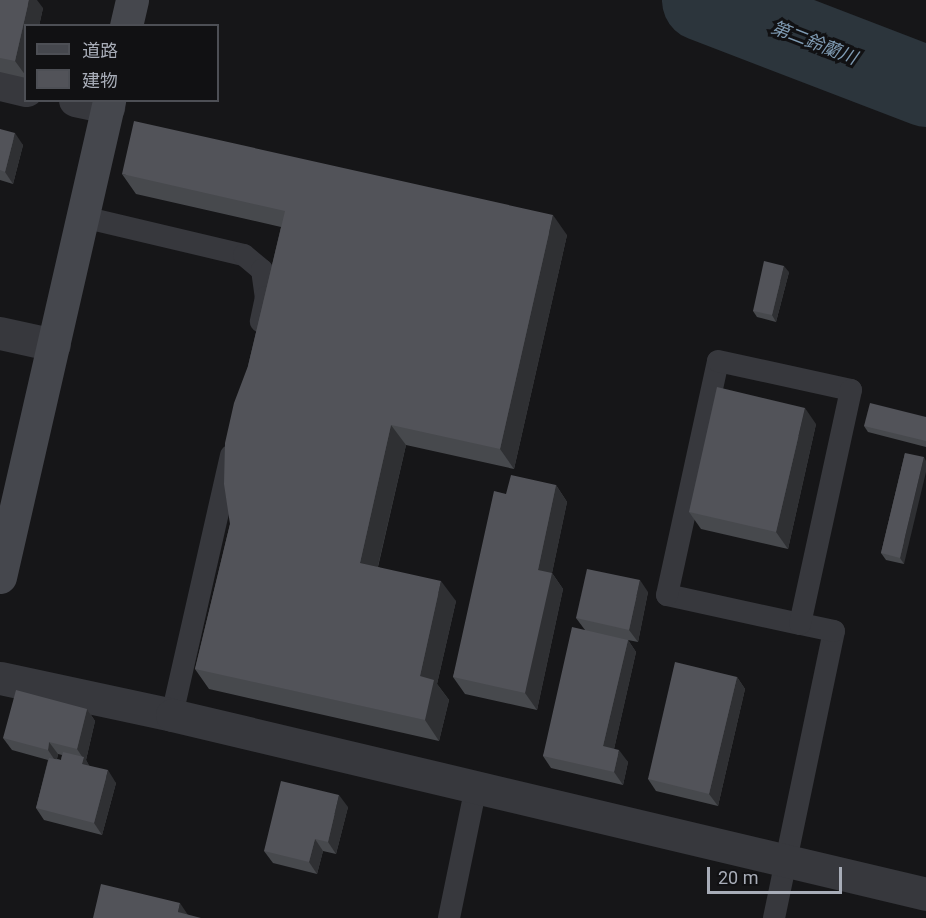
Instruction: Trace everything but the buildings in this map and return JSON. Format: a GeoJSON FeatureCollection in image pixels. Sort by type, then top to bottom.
{"type":"FeatureCollection","features":[{"type":"Feature","properties":{"kind":"street"},"geometry":{"type":"LineString","coordinates":[[126,24],[132,0]]}},
{"type":"Feature","properties":{"kind":"street"},"geometry":{"type":"LineString","coordinates":[[0,84],[24,90]]}},
{"type":"Feature","properties":{"kind":"street"},"geometry":{"type":"LineString","coordinates":[[0,578],[109,104],[92,102]]}},
{"type":"Feature","properties":{"kind":"street"},"geometry":{"type":"LineString","coordinates":[[0,333],[54,345]]}},
{"type":"Feature","properties":{"kind":"street"},"geometry":{"type":"LineString","coordinates":[[0,678],[172,715],[926,894]]}},
{"type":"Feature","properties":{"kind":"lane"},"geometry":{"type":"LineString","coordinates":[[83,217],[244,255],[262,270],[266,297],[256,342]]}},
{"type":"Feature","properties":{"kind":"lane"},"geometry":{"type":"LineString","coordinates":[[774,918],[834,631],[800,624],[667,595],[718,361],[851,390],[800,624]]}},
{"type":"Feature","properties":{"kind":"lane"},"geometry":{"type":"LineString","coordinates":[[172,715],[237,430]]}},
{"type":"Feature","properties":{"kind":"lane"},"geometry":{"type":"LineString","coordinates":[[449,918],[476,787]]}},
{"type":"Feature","properties":{"kind":"waterway","name":"第二鈴蘭川"},"geometry":{"type":"LineString","coordinates":[[702,0],[926,86]]}}]}
